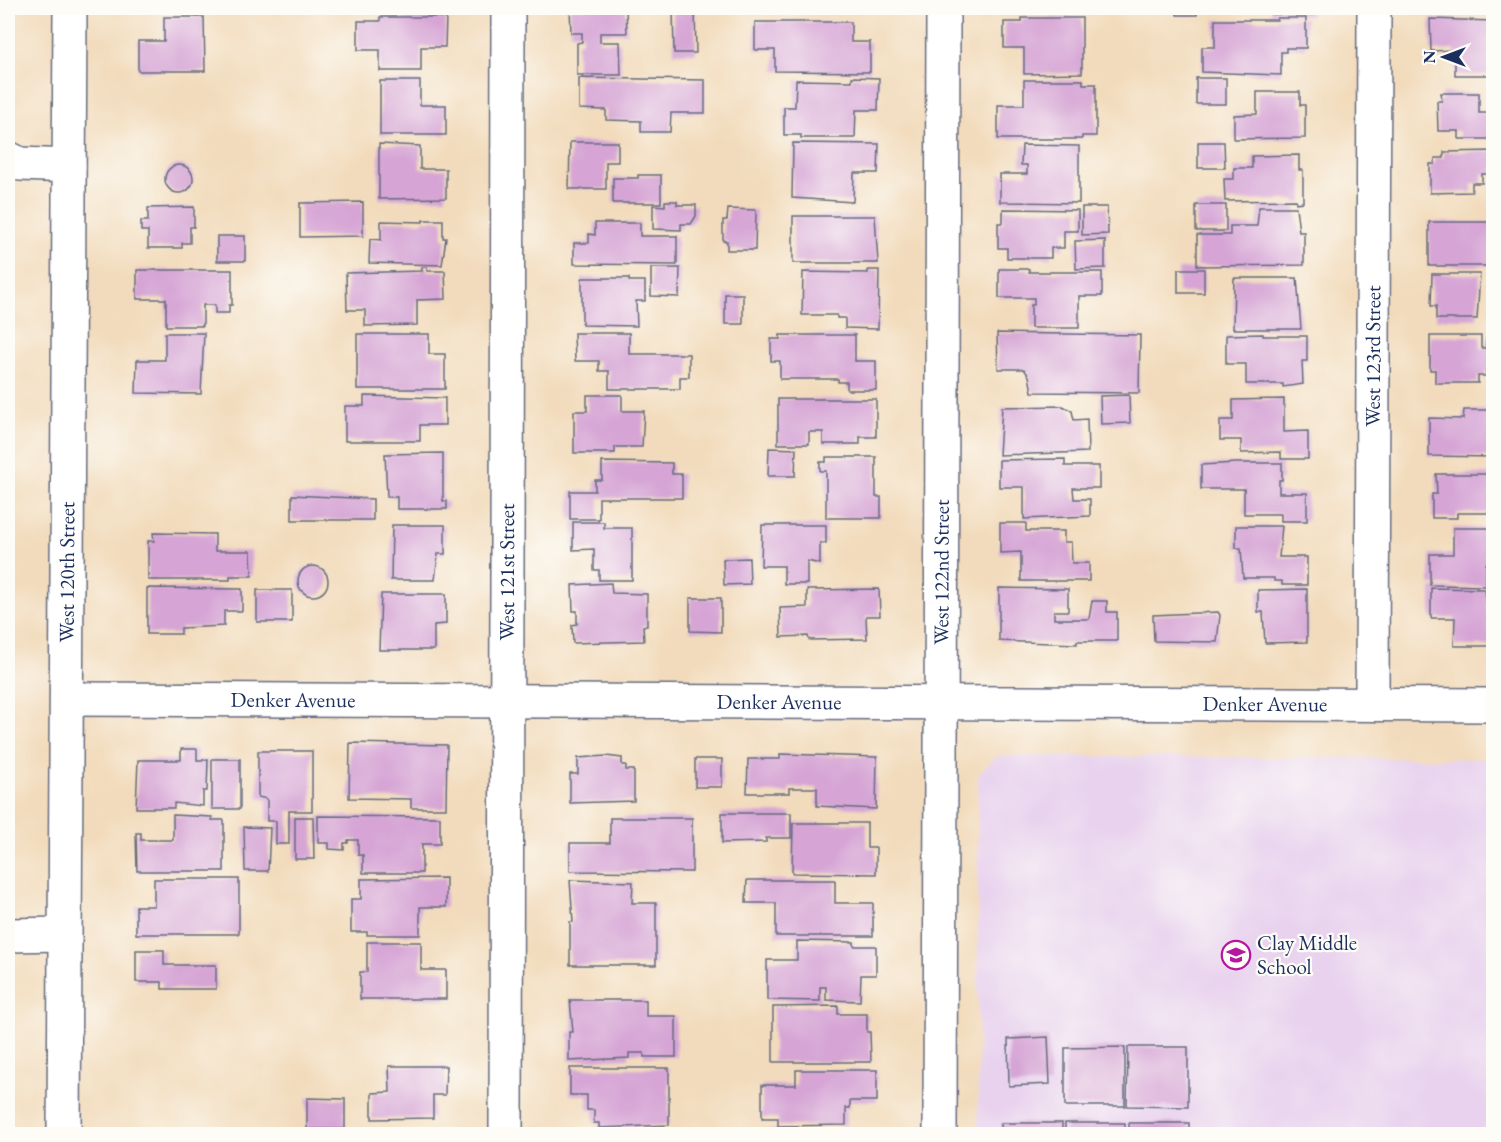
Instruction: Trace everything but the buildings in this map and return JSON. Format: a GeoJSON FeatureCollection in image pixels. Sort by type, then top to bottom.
{"type":"FeatureCollection","features":[{"type":"Feature","properties":{"kind":"street","name":"West 120th Street"},"geometry":{"type":"LineString","coordinates":[[64,1134],[70,8]]}},
{"type":"Feature","properties":{"kind":"street","name":"West 121st Street"},"geometry":{"type":"LineString","coordinates":[[506,1134],[508,8]]}},
{"type":"Feature","properties":{"kind":"street","name":"West 122nd Street"},"geometry":{"type":"LineString","coordinates":[[940,1134],[943,8]]}},
{"type":"Feature","properties":{"kind":"street","name":"West 123rd Street"},"geometry":{"type":"LineString","coordinates":[[1372,704],[1374,8]]}},
{"type":"Feature","properties":{"kind":"street"},"geometry":{"type":"LineString","coordinates":[[12,165],[69,166]]}},
{"type":"Feature","properties":{"kind":"street","name":"Denker Avenue"},"geometry":{"type":"LineString","coordinates":[[67,699],[1494,705]]}},
{"type":"Feature","properties":{"kind":"street"},"geometry":{"type":"LineString","coordinates":[[8,934],[64,934]]}},
{"type":"Feature","properties":{"kind":"shaded area","name":"Clay Middle School"},"geometry":{"type":"Polygon","coordinates":[[[997,756],[1493,759],[1493,1134],[978,1134],[978,775],[997,756]]]}},
{"type":"Feature","properties":{"kind":"place","name":"Clay Middle School"},"geometry":{"type":"Point","coordinates":[1236,955]}}]}
